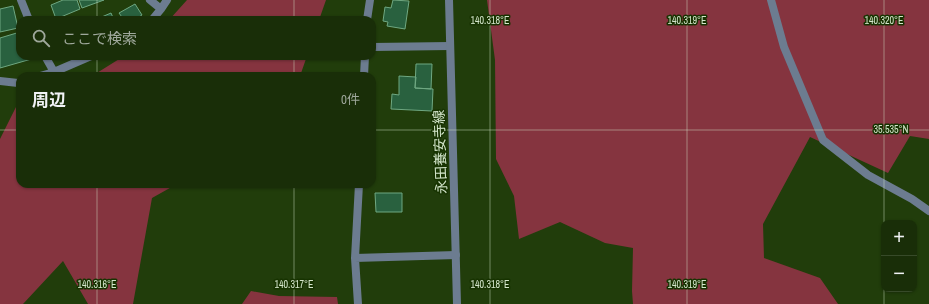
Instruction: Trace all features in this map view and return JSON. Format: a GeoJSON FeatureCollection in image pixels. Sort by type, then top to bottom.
{"type":"FeatureCollection","features":[{"type":"Feature","properties":{"kind":"street"},"geometry":{"type":"LineString","coordinates":[[21,0],[27,16]]}},
{"type":"Feature","properties":{"kind":"street"},"geometry":{"type":"LineString","coordinates":[[150,0],[161,9]]}},
{"type":"Feature","properties":{"kind":"street"},"geometry":{"type":"LineString","coordinates":[[155,16],[166,0]]}},
{"type":"Feature","properties":{"kind":"street"},"geometry":{"type":"LineString","coordinates":[[368,16],[370,0]]}},
{"type":"Feature","properties":{"kind":"street","name":"永田養安寺線"},"geometry":{"type":"LineString","coordinates":[[450,0],[457,304]]}},
{"type":"Feature","properties":{"kind":"street"},"geometry":{"type":"LineString","coordinates":[[772,0],[784,47],[822,140],[868,175],[912,199],[929,211]]}},
{"type":"Feature","properties":{"kind":"street"},"geometry":{"type":"LineString","coordinates":[[376,47],[450,46]]}},
{"type":"Feature","properties":{"kind":"street"},"geometry":{"type":"LineString","coordinates":[[47,60],[54,72],[82,60]]}},
{"type":"Feature","properties":{"kind":"street"},"geometry":{"type":"LineString","coordinates":[[364,72],[365,60]]}},
{"type":"Feature","properties":{"kind":"street"},"geometry":{"type":"LineString","coordinates":[[0,81],[16,82]]}},
{"type":"Feature","properties":{"kind":"street"},"geometry":{"type":"LineString","coordinates":[[358,304],[355,258],[359,188]]}},
{"type":"Feature","properties":{"kind":"street"},"geometry":{"type":"LineString","coordinates":[[355,258],[456,255]]}},
{"type":"Feature","properties":{"kind":"shaded area"},"geometry":{"type":"Polygon","coordinates":[[[187,0],[326,0],[320,16],[173,16],[187,0]]]}},
{"type":"Feature","properties":{"kind":"shaded area"},"geometry":{"type":"Polygon","coordinates":[[[487,0],[929,0],[929,139],[910,136],[888,173],[810,137],[763,224],[764,258],[820,278],[838,304],[633,304],[633,248],[605,243],[560,222],[519,239],[514,196],[496,159],[495,60],[487,0]]]}},
{"type":"Feature","properties":{"kind":"shaded area"},"geometry":{"type":"Polygon","coordinates":[[[118,60],[306,60],[301,72],[98,72],[118,60]]]}},
{"type":"Feature","properties":{"kind":"shaded area"},"geometry":{"type":"Polygon","coordinates":[[[16,107],[16,188],[170,188],[152,198],[133,304],[88,304],[63,261],[23,304],[0,304],[0,139],[16,107]]]}},
{"type":"Feature","properties":{"kind":"shaded area"},"geometry":{"type":"Polygon","coordinates":[[[251,291],[279,296],[337,297],[338,304],[242,304],[251,291]]]}},
{"type":"Feature","properties":{"kind":"building"},"geometry":{"type":"Polygon","coordinates":[[[63,0],[77,0],[80,9],[63,16],[55,16],[51,5],[63,0]]]}},
{"type":"Feature","properties":{"kind":"building"},"geometry":{"type":"Polygon","coordinates":[[[79,0],[104,0],[82,8],[79,0]]]}},
{"type":"Feature","properties":{"kind":"building"},"geometry":{"type":"Polygon","coordinates":[[[393,0],[409,1],[405,29],[387,26],[388,22],[383,21],[385,7],[391,8],[393,0]]]}},
{"type":"Feature","properties":{"kind":"building"},"geometry":{"type":"Polygon","coordinates":[[[135,4],[142,15],[121,16],[119,13],[135,4]]]}},
{"type":"Feature","properties":{"kind":"building"},"geometry":{"type":"Polygon","coordinates":[[[13,6],[16,19],[16,28],[0,32],[0,9],[13,6]]]}},
{"type":"Feature","properties":{"kind":"building"},"geometry":{"type":"Polygon","coordinates":[[[111,13],[112,16],[104,16],[111,13]]]}},
{"type":"Feature","properties":{"kind":"building"},"geometry":{"type":"Polygon","coordinates":[[[16,33],[16,60],[28,60],[0,68],[0,38],[16,33]]]}},
{"type":"Feature","properties":{"kind":"building"},"geometry":{"type":"Polygon","coordinates":[[[416,64],[432,64],[431,89],[415,88],[416,64]]]}},
{"type":"Feature","properties":{"kind":"building"},"geometry":{"type":"Polygon","coordinates":[[[399,76],[416,77],[415,88],[433,89],[432,111],[391,109],[392,94],[399,95],[399,76]]]}},
{"type":"Feature","properties":{"kind":"building"},"geometry":{"type":"Polygon","coordinates":[[[375,193],[402,193],[402,212],[376,212],[375,193]]]}}]}
